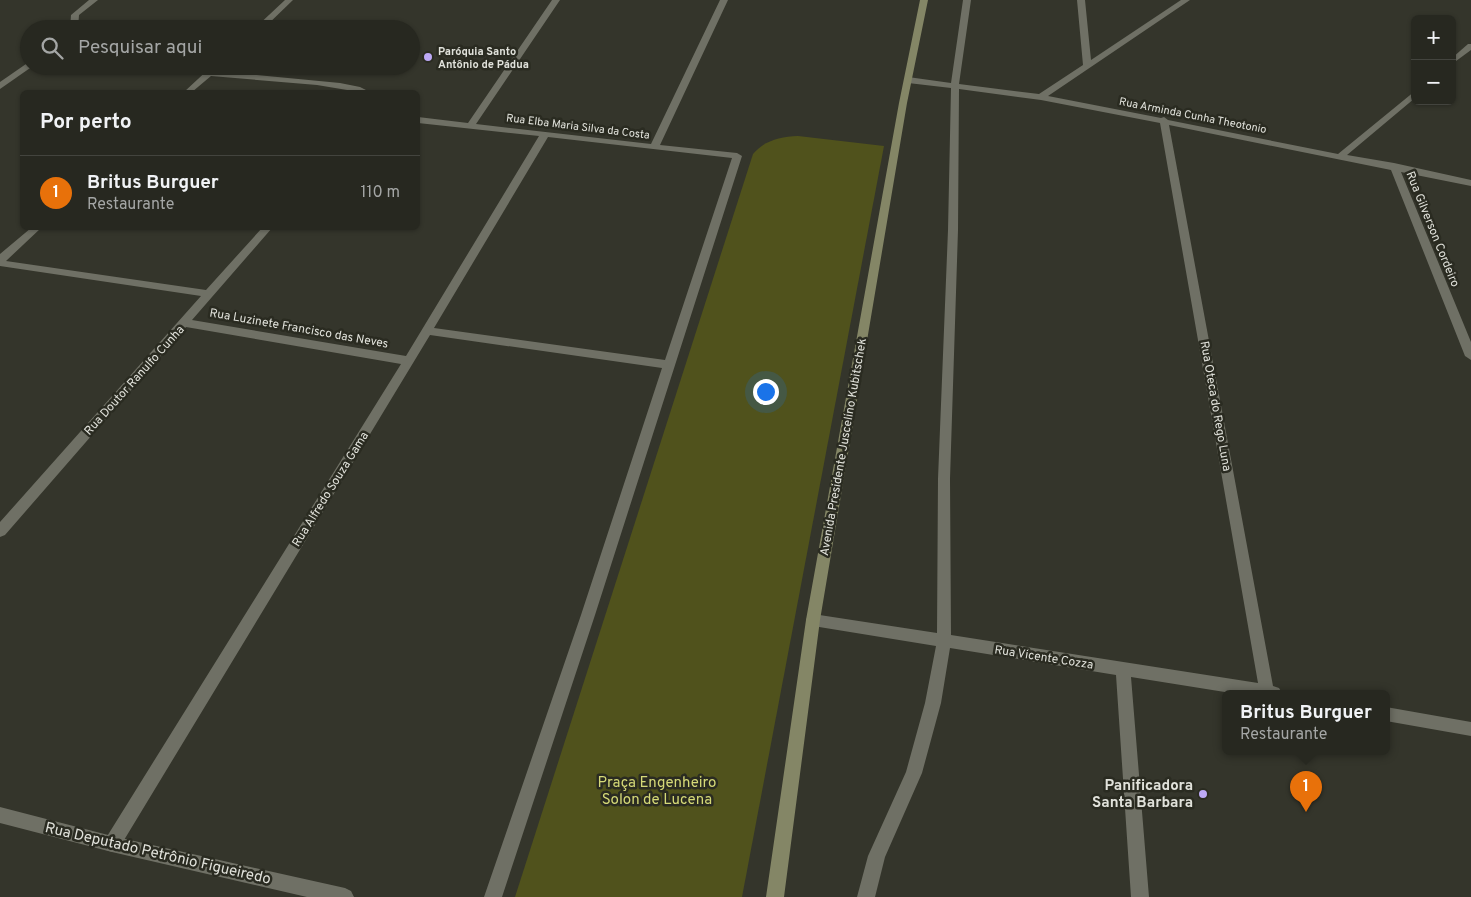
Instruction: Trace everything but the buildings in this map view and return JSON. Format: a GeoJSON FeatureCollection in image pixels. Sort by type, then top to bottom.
{"type":"FeatureCollection","features":[{"type":"Feature","properties":{"kind":"main road","name":"Avenida Presidente Juscelino Kubitschek"},"geometry":{"type":"LineString","coordinates":[[775,897],[814,620],[908,80],[924,0]]}},
{"type":"Feature","properties":{"kind":"street"},"geometry":{"type":"LineString","coordinates":[[73,20],[79,10],[94,0]]}},
{"type":"Feature","properties":{"kind":"street"},"geometry":{"type":"LineString","coordinates":[[268,20],[290,0]]}},
{"type":"Feature","properties":{"kind":"street"},"geometry":{"type":"LineString","coordinates":[[470,126],[556,0]]}},
{"type":"Feature","properties":{"kind":"street"},"geometry":{"type":"LineString","coordinates":[[654,147],[724,0]]}},
{"type":"Feature","properties":{"kind":"street"},"geometry":{"type":"LineString","coordinates":[[866,897],[877,856],[914,773],[933,703],[944,642],[944,479],[954,230],[955,86],[967,0]]}},
{"type":"Feature","properties":{"kind":"street"},"geometry":{"type":"LineString","coordinates":[[1081,0],[1087,66]]}},
{"type":"Feature","properties":{"kind":"street"},"geometry":{"type":"LineString","coordinates":[[1041,97],[1186,0]]}},
{"type":"Feature","properties":{"kind":"street"},"geometry":{"type":"LineString","coordinates":[[1454,60],[1471,46]]}},
{"type":"Feature","properties":{"kind":"street"},"geometry":{"type":"LineString","coordinates":[[0,86],[20,72]]}},
{"type":"Feature","properties":{"kind":"street"},"geometry":{"type":"LineString","coordinates":[[190,90],[207,75]]}},
{"type":"Feature","properties":{"kind":"street"},"geometry":{"type":"LineString","coordinates":[[229,75],[340,86],[362,90]]}},
{"type":"Feature","properties":{"kind":"street","name":"Rua Arminda Cunha Theotonio"},"geometry":{"type":"LineString","coordinates":[[908,80],[1041,97],[1164,120],[1471,183]]}},
{"type":"Feature","properties":{"kind":"street"},"geometry":{"type":"LineString","coordinates":[[1341,156],[1411,96]]}},
{"type":"Feature","properties":{"kind":"street","name":"Rua Elba Maria Silva da Costa"},"geometry":{"type":"LineString","coordinates":[[420,120],[737,156],[670,365]]}},
{"type":"Feature","properties":{"kind":"street","name":"Rua Oteca do Rego Luna"},"geometry":{"type":"LineString","coordinates":[[1164,120],[1269,690]]}},
{"type":"Feature","properties":{"kind":"street","name":"Rua Alfredo Souza Gama"},"geometry":{"type":"LineString","coordinates":[[112,844],[546,134]]}},
{"type":"Feature","properties":{"kind":"street","name":"Rua Gilverson Cordeiro"},"geometry":{"type":"LineString","coordinates":[[1394,166],[1471,356]]}},
{"type":"Feature","properties":{"kind":"street"},"geometry":{"type":"LineString","coordinates":[[0,261],[34,230]]}},
{"type":"Feature","properties":{"kind":"street","name":"Rua Doutor Ranulfo Cunha"},"geometry":{"type":"LineString","coordinates":[[0,531],[265,230]]}},
{"type":"Feature","properties":{"kind":"street"},"geometry":{"type":"LineString","coordinates":[[0,261],[210,294]]}},
{"type":"Feature","properties":{"kind":"street","name":"Rua Luzinete Francisco das Neves"},"geometry":{"type":"LineString","coordinates":[[185,323],[409,361]]}},
{"type":"Feature","properties":{"kind":"street"},"geometry":{"type":"LineString","coordinates":[[427,331],[670,365],[493,897]]}},
{"type":"Feature","properties":{"kind":"street","name":"Rua Vicente Cozza"},"geometry":{"type":"LineString","coordinates":[[814,620],[1252,690]]}},
{"type":"Feature","properties":{"kind":"street"},"geometry":{"type":"LineString","coordinates":[[1123,669],[1140,897]]}},
{"type":"Feature","properties":{"kind":"street"},"geometry":{"type":"LineString","coordinates":[[1390,715],[1471,729]]}},
{"type":"Feature","properties":{"kind":"street","name":"Rua Deputado Petrônio Figueiredo"},"geometry":{"type":"LineString","coordinates":[[0,815],[324,895],[345,897]]}},
{"type":"Feature","properties":{"kind":"green space","name":"Praça Engenheiro Solon de Lucena"},"geometry":{"type":"Polygon","coordinates":[[[798,136],[884,146],[742,897],[515,897],[753,154],[763,145],[773,140],[798,136]]]}},
{"type":"Feature","properties":{"kind":"place","name":"Paróquia Santo Antônio de Pádua"},"geometry":{"type":"Point","coordinates":[428,57]}},
{"type":"Feature","properties":{"kind":"place","name":"Panificadora Santa Barbara"},"geometry":{"type":"Point","coordinates":[1203,794]}},
{"type":"Feature","properties":{"kind":"place","name":"Britus Burguer"},"geometry":{"type":"Point","coordinates":[1306,812]}}]}
